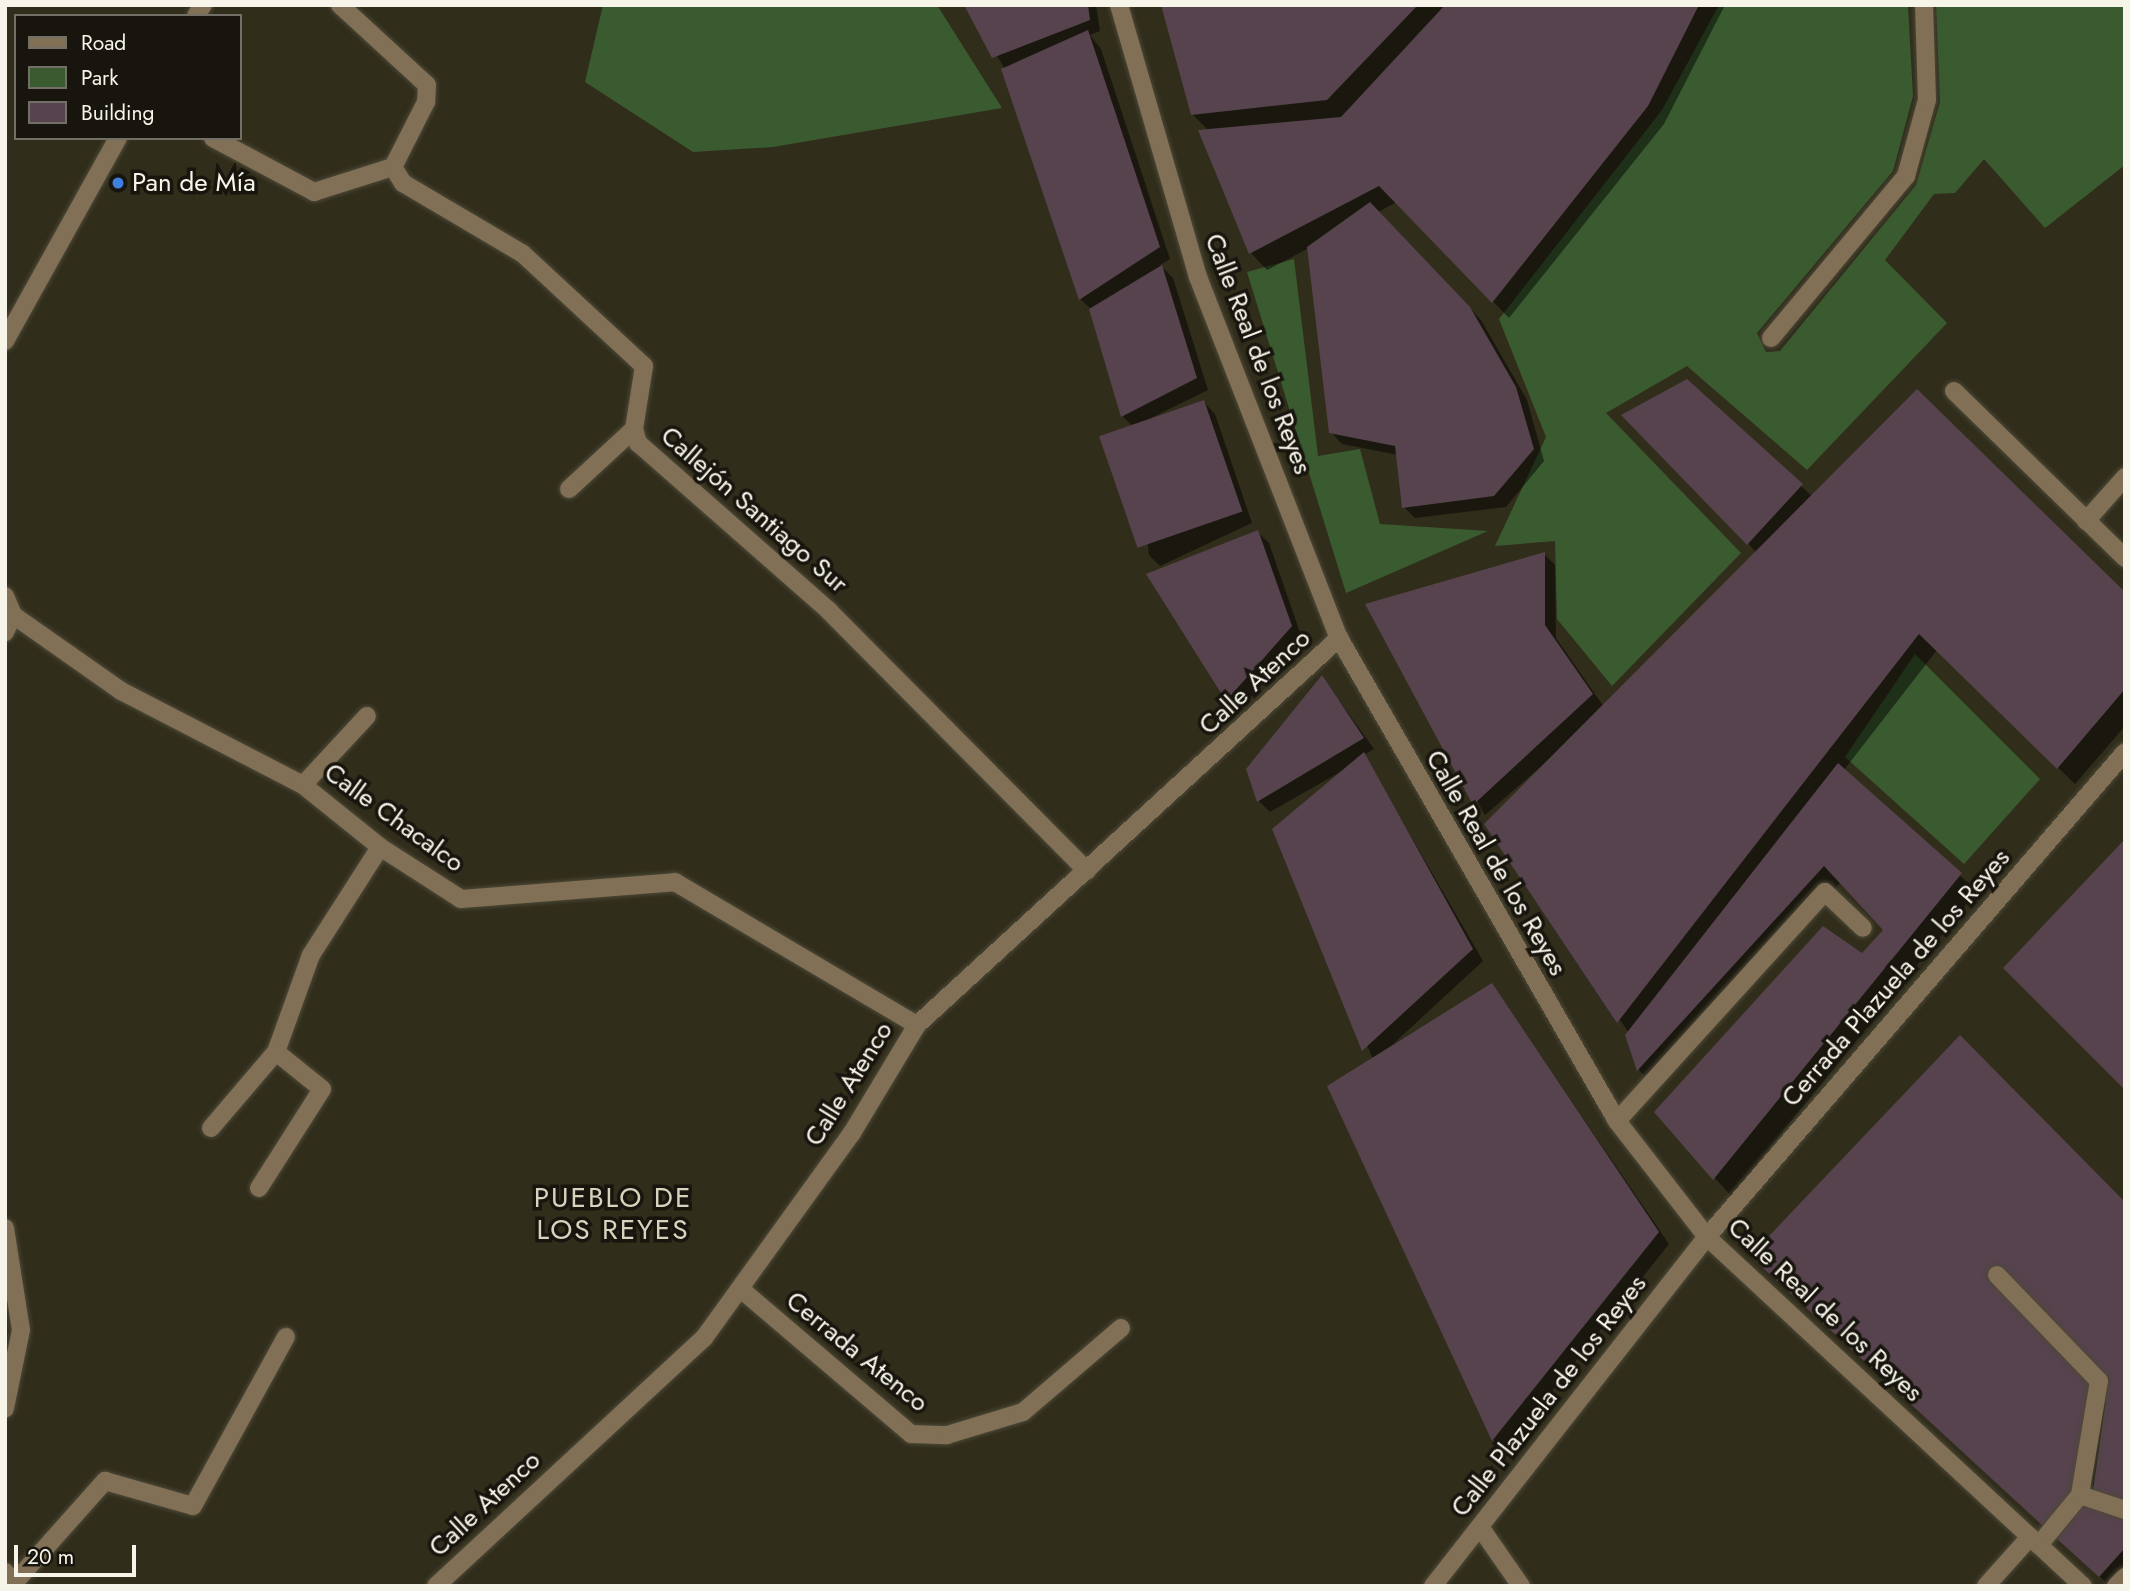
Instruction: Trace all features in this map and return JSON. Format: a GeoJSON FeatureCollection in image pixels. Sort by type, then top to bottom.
{"type":"FeatureCollection","features":[{"type":"Feature","properties":{"kind":"street"},"geometry":{"type":"LineString","coordinates":[[217,140],[314,191],[393,167],[426,102],[427,85],[340,5]]}},
{"type":"Feature","properties":{"kind":"street","name":"Calle Real de los Reyes"},"geometry":{"type":"LineString","coordinates":[[1119,5],[1198,277],[1339,638],[1617,1121],[1707,1237],[2083,1586]]}},
{"type":"Feature","properties":{"kind":"street"},"geometry":{"type":"LineString","coordinates":[[1771,338],[1906,176],[1927,100],[1924,5]]}},
{"type":"Feature","properties":{"kind":"street"},"geometry":{"type":"LineString","coordinates":[[5,341],[117,140]]}},
{"type":"Feature","properties":{"kind":"street","name":"Callejón Santiago Sur"},"geometry":{"type":"LineString","coordinates":[[393,167],[403,183],[523,254],[644,366],[634,429],[638,443],[829,611],[1087,871]]}},
{"type":"Feature","properties":{"kind":"street"},"geometry":{"type":"LineString","coordinates":[[1954,391],[2125,558]]}},
{"type":"Feature","properties":{"kind":"street"},"geometry":{"type":"LineString","coordinates":[[569,489],[634,429]]}},
{"type":"Feature","properties":{"kind":"street"},"geometry":{"type":"LineString","coordinates":[[2085,521],[2125,477]]}},
{"type":"Feature","properties":{"kind":"street"},"geometry":{"type":"LineString","coordinates":[[5,596],[13,615],[5,632]]}},
{"type":"Feature","properties":{"kind":"street","name":"Calle Chacalco"},"geometry":{"type":"LineString","coordinates":[[13,615],[121,691],[303,785],[380,846],[461,899],[675,882],[917,1025]]}},
{"type":"Feature","properties":{"kind":"street","name":"Calle Atenco"},"geometry":{"type":"LineString","coordinates":[[436,1586],[704,1338],[743,1291],[917,1025],[1339,638]]}},
{"type":"Feature","properties":{"kind":"street"},"geometry":{"type":"LineString","coordinates":[[303,785],[367,716]]}},
{"type":"Feature","properties":{"kind":"street","name":"Cerrada Plazuela de los Reyes"},"geometry":{"type":"LineString","coordinates":[[1707,1237],[2125,752]]}},
{"type":"Feature","properties":{"kind":"street"},"geometry":{"type":"LineString","coordinates":[[211,1128],[276,1052],[311,955],[380,846]]}},
{"type":"Feature","properties":{"kind":"street"},"geometry":{"type":"LineString","coordinates":[[1617,1121],[1825,892],[1863,928]]}},
{"type":"Feature","properties":{"kind":"street"},"geometry":{"type":"LineString","coordinates":[[259,1188],[322,1089],[276,1052]]}},
{"type":"Feature","properties":{"kind":"street"},"geometry":{"type":"LineString","coordinates":[[5,1228],[21,1330],[5,1408]]}},
{"type":"Feature","properties":{"kind":"street","name":"Calle Plazuela de los Reyes"},"geometry":{"type":"LineString","coordinates":[[1433,1586],[1707,1237]]}},
{"type":"Feature","properties":{"kind":"street"},"geometry":{"type":"LineString","coordinates":[[1986,1586],[2035,1541],[2080,1494],[2099,1381],[1997,1275]]}},
{"type":"Feature","properties":{"kind":"street","name":"Cerrada Atenco"},"geometry":{"type":"LineString","coordinates":[[743,1291],[911,1434],[947,1435],[1000,1423],[1023,1412],[1121,1328]]}},
{"type":"Feature","properties":{"kind":"street"},"geometry":{"type":"LineString","coordinates":[[12,1580],[105,1481],[193,1506],[286,1337]]}},
{"type":"Feature","properties":{"kind":"street"},"geometry":{"type":"LineString","coordinates":[[2080,1494],[2125,1510]]}},
{"type":"Feature","properties":{"kind":"street"},"geometry":{"type":"LineString","coordinates":[[1480,1527],[1521,1586]]}},
{"type":"Feature","properties":{"kind":"street"},"geometry":{"type":"LineString","coordinates":[[2116,1586],[2125,1577]]}},
{"type":"Feature","properties":{"kind":"green space"},"geometry":{"type":"Polygon","coordinates":[[[603,5],[937,5],[1002,108],[773,147],[693,152],[585,82],[603,5]]]}},
{"type":"Feature","properties":{"kind":"green space"},"geometry":{"type":"Polygon","coordinates":[[[1719,5],[1908,5],[1913,96],[1893,171],[1757,333],[1766,352],[1780,351],[1916,185],[1940,102],[1936,5],[2125,5],[2125,165],[2045,228],[1984,159],[1955,193],[1934,194],[1885,260],[1947,323],[1807,470],[1687,366],[1606,413],[1741,553],[1612,686],[1557,619],[1555,541],[1495,546],[1546,437],[1499,319],[1662,110],[1719,5]]]}},
{"type":"Feature","properties":{"kind":"green space"},"geometry":{"type":"Polygon","coordinates":[[[1294,259],[1318,456],[1360,449],[1380,524],[1488,531],[1346,593],[1247,272],[1294,259]]]}},
{"type":"Feature","properties":{"kind":"green space"},"geometry":{"type":"Polygon","coordinates":[[[1915,654],[2040,779],[1964,864],[1845,757],[1915,654]]]}},
{"type":"Feature","properties":{"kind":"building"},"geometry":{"type":"Polygon","coordinates":[[[964,5],[1088,5],[1090,20],[992,58],[964,5]]]}},
{"type":"Feature","properties":{"kind":"building"},"geometry":{"type":"Polygon","coordinates":[[[1161,5],[1418,5],[1327,100],[1191,115],[1161,5]]]}},
{"type":"Feature","properties":{"kind":"building"},"geometry":{"type":"Polygon","coordinates":[[[1445,5],[1699,5],[1648,106],[1492,303],[1379,186],[1249,254],[1198,130],[1341,117],[1445,5]]]}},
{"type":"Feature","properties":{"kind":"building"},"geometry":{"type":"Polygon","coordinates":[[[1088,30],[1160,247],[1079,300],[1001,69],[1088,30]]]}},
{"type":"Feature","properties":{"kind":"building"},"geometry":{"type":"Polygon","coordinates":[[[1370,202],[1470,307],[1516,387],[1534,449],[1494,496],[1402,508],[1395,446],[1329,433],[1307,247],[1370,202]]]}},
{"type":"Feature","properties":{"kind":"building"},"geometry":{"type":"Polygon","coordinates":[[[1162,265],[1197,378],[1121,417],[1089,309],[1162,265]]]}},
{"type":"Feature","properties":{"kind":"building"},"geometry":{"type":"Polygon","coordinates":[[[1687,379],[1803,484],[1747,545],[1621,415],[1687,379]]]}},
{"type":"Feature","properties":{"kind":"building"},"geometry":{"type":"Polygon","coordinates":[[[1917,389],[2125,592],[2125,689],[2057,769],[1919,634],[1617,1023],[1484,824],[1917,389]]]}},
{"type":"Feature","properties":{"kind":"building"},"geometry":{"type":"Polygon","coordinates":[[[1204,400],[1242,512],[1137,548],[1099,436],[1204,400]]]}},
{"type":"Feature","properties":{"kind":"building"},"geometry":{"type":"Polygon","coordinates":[[[1258,530],[1292,626],[1226,701],[1146,574],[1258,530]]]}},
{"type":"Feature","properties":{"kind":"building"},"geometry":{"type":"Polygon","coordinates":[[[1545,552],[1545,625],[1593,694],[1473,805],[1365,604],[1545,552]]]}},
{"type":"Feature","properties":{"kind":"building"},"geometry":{"type":"Polygon","coordinates":[[[1322,675],[1364,738],[1257,802],[1246,769],[1322,675]]]}},
{"type":"Feature","properties":{"kind":"building"},"geometry":{"type":"Polygon","coordinates":[[[1364,752],[1473,949],[1362,1051],[1272,829],[1364,752]]]}},
{"type":"Feature","properties":{"kind":"building"},"geometry":{"type":"Polygon","coordinates":[[[1838,763],[1962,873],[1713,1180],[1654,1112],[1823,926],[1862,953],[1883,930],[1824,866],[1637,1071],[1625,1035],[1838,763]]]}},
{"type":"Feature","properties":{"kind":"building"},"geometry":{"type":"Polygon","coordinates":[[[2125,839],[2125,1090],[2003,968],[2125,839]]]}},
{"type":"Feature","properties":{"kind":"building"},"geometry":{"type":"Polygon","coordinates":[[[1492,983],[1659,1232],[1492,1441],[1327,1086],[1492,983]]]}},
{"type":"Feature","properties":{"kind":"building"},"geometry":{"type":"Polygon","coordinates":[[[1960,1035],[2125,1202],[2125,1502],[2093,1490],[2109,1379],[2004,1269],[1996,1266],[1988,1278],[2090,1385],[2074,1488],[2043,1526],[1750,1256],[1960,1035]]]}},
{"type":"Feature","properties":{"kind":"building"},"geometry":{"type":"Polygon","coordinates":[[[2082,1505],[2125,1519],[2125,1548],[2099,1577],[2056,1538],[2082,1505]]]}},
{"type":"Feature","properties":{"kind":"place","name":"Pan de Mía"},"geometry":{"type":"Point","coordinates":[118,183]}},
{"type":"Feature","properties":{"kind":"district","name":"PUEBLO DE LOS REYES"},"geometry":{"type":"Point","coordinates":[613,1214]}}]}
